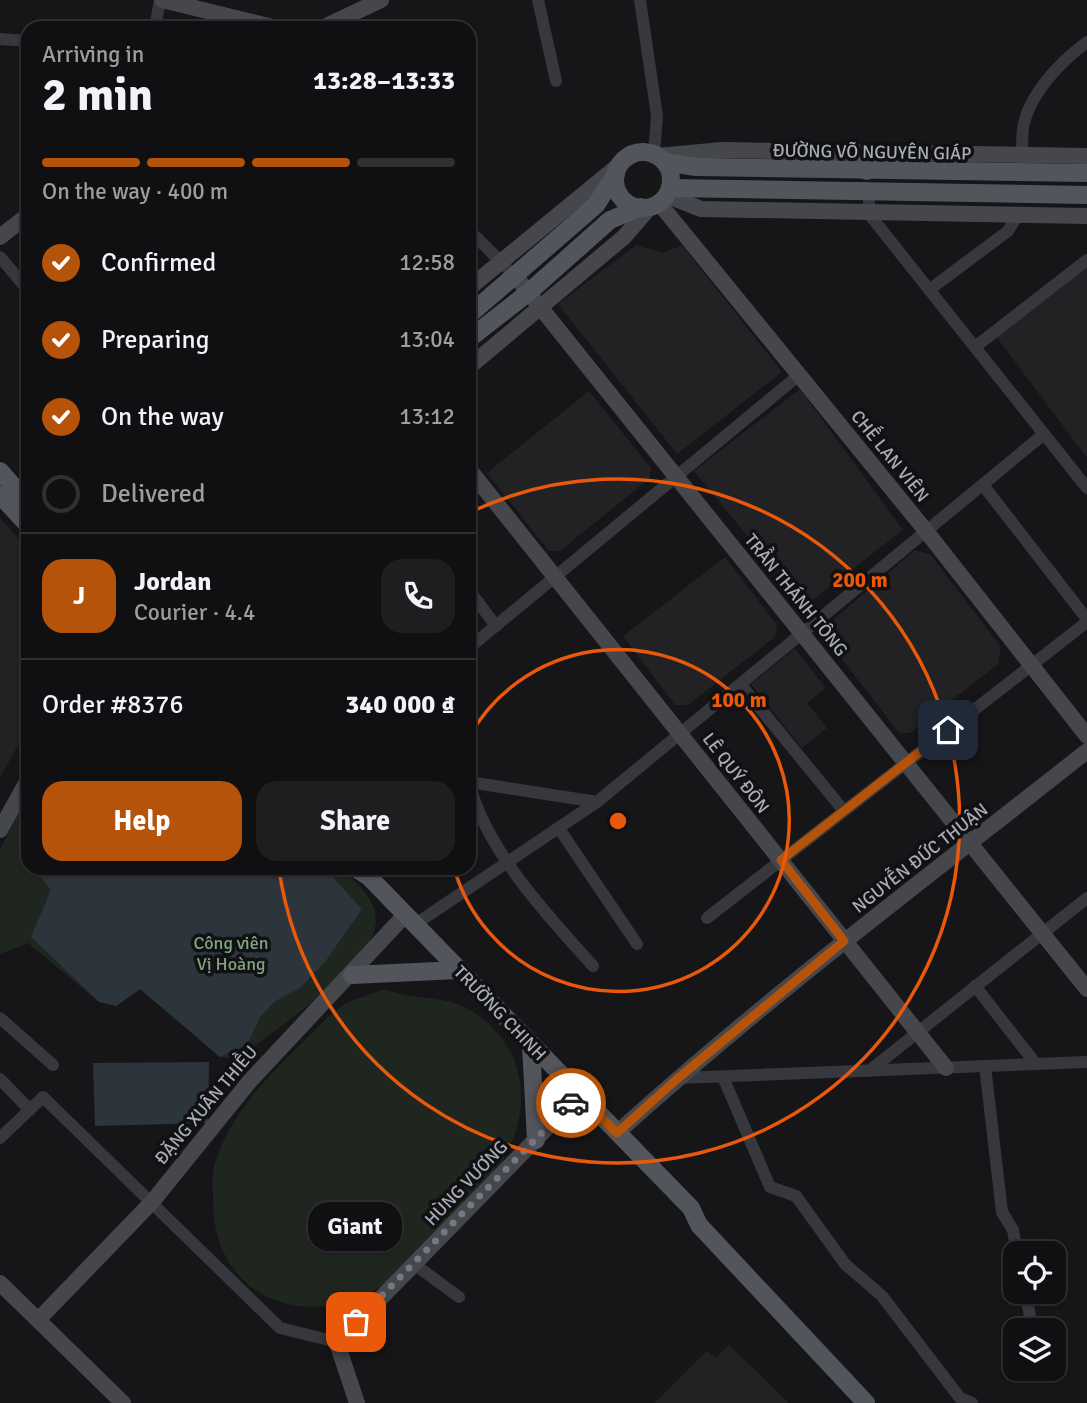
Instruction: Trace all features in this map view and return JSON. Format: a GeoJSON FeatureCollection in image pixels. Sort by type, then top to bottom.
{"type":"FeatureCollection","features":[{"type":"Feature","properties":{"kind":"main road"},"geometry":{"type":"LineString","coordinates":[[867,152],[867,171]]}},
{"type":"Feature","properties":{"kind":"main road"},"geometry":{"type":"LineString","coordinates":[[476,309],[596,205],[618,170],[633,154],[659,157],[671,178],[657,200],[610,220],[529,292],[476,334]]}},
{"type":"Feature","properties":{"kind":"main road","name":"ĐƯỜNG VÕ NGUYÊN GIÁP"},"geometry":{"type":"LineString","coordinates":[[659,157],[696,167],[867,171],[1022,164],[1087,173]]}},
{"type":"Feature","properties":{"kind":"main road"},"geometry":{"type":"LineString","coordinates":[[618,170],[618,192],[632,205],[657,200],[869,193],[1087,195]]}},
{"type":"Feature","properties":{"kind":"main road"},"geometry":{"type":"LineString","coordinates":[[0,471],[21,495]]}},
{"type":"Feature","properties":{"kind":"main road"},"geometry":{"type":"LineString","coordinates":[[0,495],[21,518]]}},
{"type":"Feature","properties":{"kind":"main road","name":"TRƯỜNG CHINH"},"geometry":{"type":"LineString","coordinates":[[367,875],[579,1096],[691,1208],[699,1224],[866,1403]]}},
{"type":"Feature","properties":{"kind":"main road"},"geometry":{"type":"LineString","coordinates":[[352,975],[458,970]]}},
{"type":"Feature","properties":{"kind":"main road"},"geometry":{"type":"LineString","coordinates":[[531,1045],[536,1140]]}},
{"type":"Feature","properties":{"kind":"main road","name":"TRƯỜNG CHINH"},"geometry":{"type":"LineString","coordinates":[[691,1208],[704,1214],[881,1403]]}},
{"type":"Feature","properties":{"kind":"street"},"geometry":{"type":"LineString","coordinates":[[156,21],[161,0],[248,21]]}},
{"type":"Feature","properties":{"kind":"street"},"geometry":{"type":"LineString","coordinates":[[337,21],[381,0]]}},
{"type":"Feature","properties":{"kind":"street"},"geometry":{"type":"LineString","coordinates":[[538,0],[556,81]]}},
{"type":"Feature","properties":{"kind":"street"},"geometry":{"type":"LineString","coordinates":[[640,0],[657,116],[659,157]]}},
{"type":"Feature","properties":{"kind":"street"},"geometry":{"type":"LineString","coordinates":[[0,39],[21,40]]}},
{"type":"Feature","properties":{"kind":"street"},"geometry":{"type":"LineString","coordinates":[[1022,164],[1023,127],[1035,96],[1056,69],[1087,42]]}},
{"type":"Feature","properties":{"kind":"street","name":"ĐƯỜNG VÕ NGUYÊN GIÁP"},"geometry":{"type":"LineString","coordinates":[[659,157],[722,150],[867,152],[1022,164],[1087,156]]}},
{"type":"Feature","properties":{"kind":"street"},"geometry":{"type":"LineString","coordinates":[[476,282],[618,170]]}},
{"type":"Feature","properties":{"kind":"street"},"geometry":{"type":"LineString","coordinates":[[869,193],[869,214],[1087,488]]}},
{"type":"Feature","properties":{"kind":"street"},"geometry":{"type":"LineString","coordinates":[[476,360],[624,237],[657,200],[701,209],[1087,216]]}},
{"type":"Feature","properties":{"kind":"street","name":"CHẾ LAN VIÊN"},"geometry":{"type":"LineString","coordinates":[[657,200],[926,531],[1087,736]]}},
{"type":"Feature","properties":{"kind":"street"},"geometry":{"type":"LineString","coordinates":[[929,290],[1008,231],[1017,215]]}},
{"type":"Feature","properties":{"kind":"street"},"geometry":{"type":"LineString","coordinates":[[0,237],[21,220]]}},
{"type":"Feature","properties":{"kind":"street","name":"TRẦN THÁNH TÔNG"},"geometry":{"type":"LineString","coordinates":[[476,240],[529,292],[1087,989]]}},
{"type":"Feature","properties":{"kind":"street"},"geometry":{"type":"LineString","coordinates":[[0,257],[21,282]]}},
{"type":"Feature","properties":{"kind":"street"},"geometry":{"type":"LineString","coordinates":[[975,347],[1087,260]]}},
{"type":"Feature","properties":{"kind":"street"},"geometry":{"type":"LineString","coordinates":[[476,642],[799,374]]}},
{"type":"Feature","properties":{"kind":"street"},"geometry":{"type":"LineString","coordinates":[[409,920],[560,830],[597,802],[1044,434]]}},
{"type":"Feature","properties":{"kind":"street","name":"LÊ QUÝ ĐÔN"},"geometry":{"type":"LineString","coordinates":[[476,478],[946,1068]]}},
{"type":"Feature","properties":{"kind":"street"},"geometry":{"type":"LineString","coordinates":[[707,918],[1087,621],[983,485]]}},
{"type":"Feature","properties":{"kind":"street"},"geometry":{"type":"LineString","coordinates":[[476,599],[496,626]]}},
{"type":"Feature","properties":{"kind":"street"},"geometry":{"type":"LineString","coordinates":[[741,684],[844,811]]}},
{"type":"Feature","properties":{"kind":"street","name":"NGUYỄN ĐỨC THUẬN"},"geometry":{"type":"LineString","coordinates":[[617,1133],[677,1079],[844,941],[1087,751]]}},
{"type":"Feature","properties":{"kind":"street"},"geometry":{"type":"LineString","coordinates":[[476,783],[597,802]]}},
{"type":"Feature","properties":{"kind":"street"},"geometry":{"type":"LineString","coordinates":[[0,830],[21,792]]}},
{"type":"Feature","properties":{"kind":"street"},"geometry":{"type":"LineString","coordinates":[[476,807],[508,860],[557,927],[593,966]]}},
{"type":"Feature","properties":{"kind":"street"},"geometry":{"type":"LineString","coordinates":[[560,830],[637,944]]}},
{"type":"Feature","properties":{"kind":"street"},"geometry":{"type":"LineString","coordinates":[[869,1071],[917,1030],[1087,898]]}},
{"type":"Feature","properties":{"kind":"street","name":"ĐẶNG XUÂN THIỀU"},"geometry":{"type":"LineString","coordinates":[[38,1320],[152,1202],[249,1082],[297,1028],[409,920]]}},
{"type":"Feature","properties":{"kind":"street"},"geometry":{"type":"LineString","coordinates":[[975,986],[1036,1064]]}},
{"type":"Feature","properties":{"kind":"street"},"geometry":{"type":"LineString","coordinates":[[0,1018],[53,1065]]}},
{"type":"Feature","properties":{"kind":"street"},"geometry":{"type":"LineString","coordinates":[[677,1079],[1087,1062]]}},
{"type":"Feature","properties":{"kind":"street"},"geometry":{"type":"LineString","coordinates":[[985,1066],[1002,1212],[1013,1230],[1015,1241]]}},
{"type":"Feature","properties":{"kind":"street"},"geometry":{"type":"LineString","coordinates":[[723,1077],[770,1187],[796,1196],[845,1264],[882,1296],[960,1398],[972,1403]]}},
{"type":"Feature","properties":{"kind":"street"},"geometry":{"type":"LineString","coordinates":[[0,1079],[30,1110]]}},
{"type":"Feature","properties":{"kind":"street","name":"HÙNG VƯƠNG"},"geometry":{"type":"LineString","coordinates":[[337,1342],[579,1096]]}},
{"type":"Feature","properties":{"kind":"street"},"geometry":{"type":"LineString","coordinates":[[0,1138],[43,1097],[280,1328],[337,1342],[357,1403]]}},
{"type":"Feature","properties":{"kind":"street"},"geometry":{"type":"LineString","coordinates":[[414,1264],[459,1297]]}},
{"type":"Feature","properties":{"kind":"street"},"geometry":{"type":"LineString","coordinates":[[0,1283],[123,1403]]}},
{"type":"Feature","properties":{"kind":"shaded area"},"geometry":{"type":"Polygon","coordinates":[[[636,245],[663,253],[682,245],[782,372],[677,454],[558,304],[636,245]]]}},
{"type":"Feature","properties":{"kind":"shaded area"},"geometry":{"type":"Polygon","coordinates":[[[1087,258],[1087,458],[992,331],[1087,258]]]}},
{"type":"Feature","properties":{"kind":"shaded area"},"geometry":{"type":"Polygon","coordinates":[[[800,389],[903,530],[805,606],[694,471],[800,389]]]}},
{"type":"Feature","properties":{"kind":"shaded area"},"geometry":{"type":"Polygon","coordinates":[[[589,391],[651,468],[650,478],[560,551],[549,551],[487,473],[589,391]]]}},
{"type":"Feature","properties":{"kind":"shaded area"},"geometry":{"type":"Polygon","coordinates":[[[0,518],[21,541],[21,740],[0,778],[0,518]]]}},
{"type":"Feature","properties":{"kind":"shaded area"},"geometry":{"type":"Polygon","coordinates":[[[915,550],[930,554],[1001,647],[998,664],[910,733],[899,733],[825,637],[826,626],[915,550]]]}},
{"type":"Feature","properties":{"kind":"shaded area"},"geometry":{"type":"Polygon","coordinates":[[[725,557],[777,625],[775,637],[688,705],[675,705],[623,636],[725,557]]]}},
{"type":"Feature","properties":{"kind":"shaded area"},"geometry":{"type":"Polygon","coordinates":[[[795,649],[826,688],[807,703],[827,728],[802,748],[751,684],[795,649]]]}},
{"type":"Feature","properties":{"kind":"shaded area","name":"Công viên Vị Hoàng"},"geometry":{"type":"Polygon","coordinates":[[[39,875],[330,875],[362,909],[325,962],[300,988],[274,1002],[260,1017],[247,1045],[220,1057],[140,989],[116,1006],[99,1002],[31,937],[51,890],[39,875]]]}},
{"type":"Feature","properties":{"kind":"shaded area"},"geometry":{"type":"Polygon","coordinates":[[[209,1062],[208,1123],[95,1126],[93,1063],[209,1062]]]}},
{"type":"Feature","properties":{"kind":"shaded area"},"geometry":{"type":"Polygon","coordinates":[[[729,1345],[789,1403],[655,1403],[707,1351],[716,1358],[729,1345]]]}},
{"type":"Feature","properties":{"kind":"green space","name":"Công viên Vị Hoàng"},"geometry":{"type":"Polygon","coordinates":[[[21,808],[21,875],[349,875],[365,892],[373,906],[376,922],[371,939],[358,958],[319,996],[239,1058],[220,1057],[140,989],[116,1006],[99,1002],[28,943],[0,954],[0,849],[21,808]]]}},
{"type":"Feature","properties":{"kind":"green space"},"geometry":{"type":"Polygon","coordinates":[[[385,989],[458,1004],[489,1025],[505,1043],[515,1063],[520,1085],[516,1130],[507,1153],[490,1180],[393,1278],[363,1296],[333,1305],[303,1306],[274,1300],[250,1286],[230,1265],[218,1236],[213,1201],[213,1171],[216,1160],[236,1118],[280,1064],[346,1003],[385,989]]]}},
{"type":"Feature","properties":{"kind":"way so far"},"geometry":{"type":"LineString","coordinates":[[356,1322],[571,1103]]}},
{"type":"Feature","properties":{"kind":"place","name":"Giant"},"geometry":{"type":"Point","coordinates":[356,1322]}},
{"type":"Feature","properties":{"kind":"route"},"geometry":{"type":"LineString","coordinates":[[571,1103],[579,1096],[617,1133],[677,1079],[844,941],[781,860],[948,730]]}}]}
